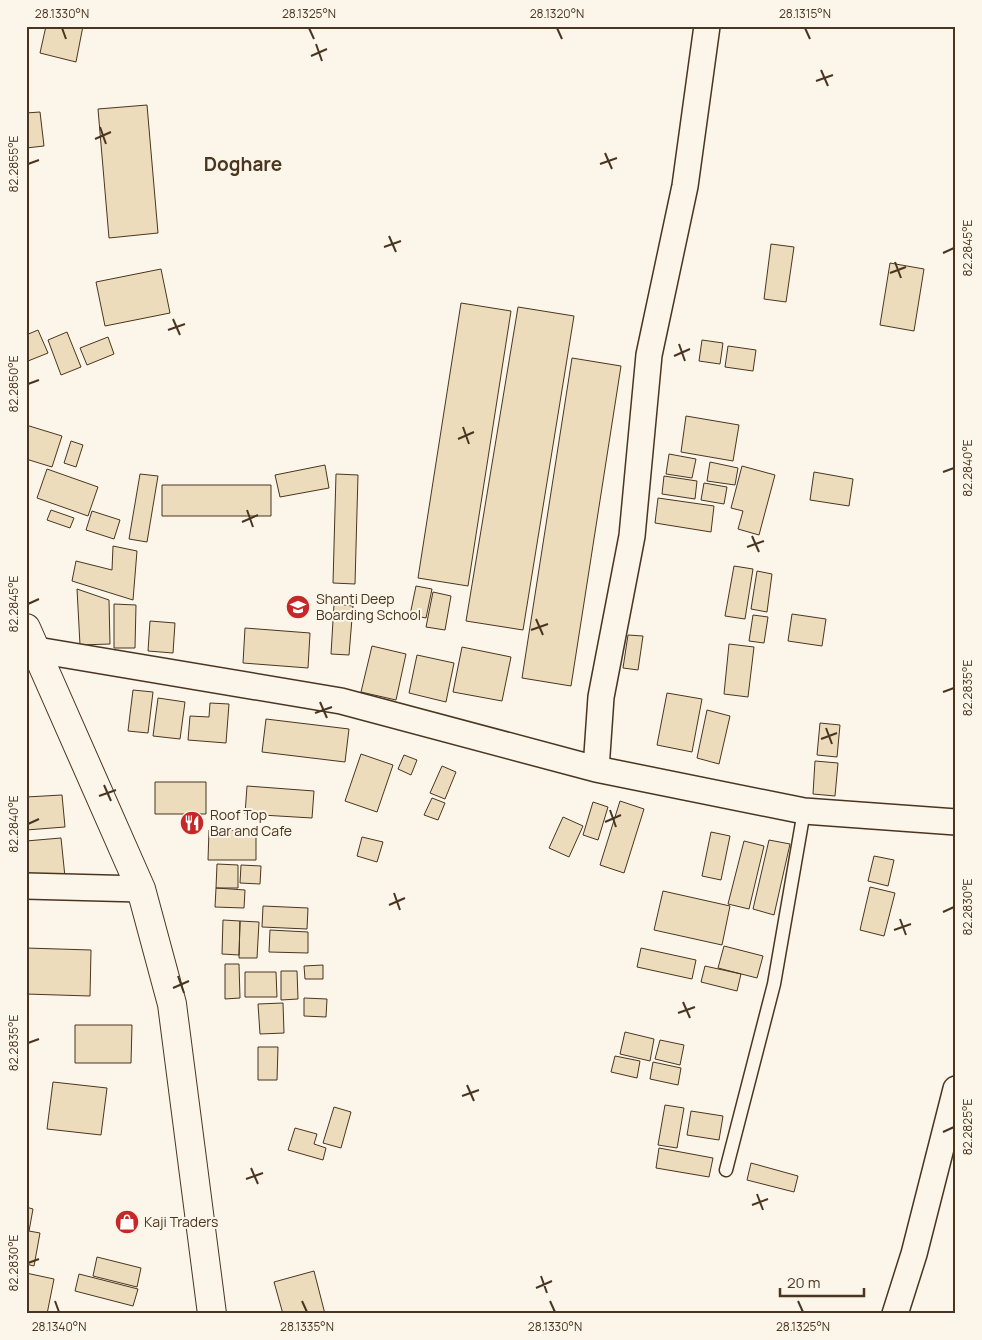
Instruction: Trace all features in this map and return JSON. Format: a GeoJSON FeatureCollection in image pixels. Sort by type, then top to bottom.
{"type":"FeatureCollection","features":[{"type":"Feature","properties":{"kind":"main road"},"geometry":{"type":"LineString","coordinates":[[31,639],[141,889],[172,1004],[212,1314]]}},
{"type":"Feature","properties":{"kind":"street"},"geometry":{"type":"LineString","coordinates":[[596,769],[601,696],[632,536],[650,356],[685,186],[707,26]]}},
{"type":"Feature","properties":{"kind":"street"},"geometry":{"type":"LineString","coordinates":[[31,639],[341,701],[596,769],[804,811],[956,822]]}},
{"type":"Feature","properties":{"kind":"street"},"geometry":{"type":"LineString","coordinates":[[26,886],[141,889]]}},
{"type":"Feature","properties":{"kind":"street"},"geometry":{"type":"LineString","coordinates":[[895,1314],[914,1254],[956,1088]]}},
{"type":"Feature","properties":{"kind":"lane"},"geometry":{"type":"LineString","coordinates":[[726,1170],[774,984],[804,811]]}},
{"type":"Feature","properties":{"kind":"building"},"geometry":{"type":"Polygon","coordinates":[[[46,26],[83,26],[76,62],[40,53],[46,26]]]}},
{"type":"Feature","properties":{"kind":"building"},"geometry":{"type":"Polygon","coordinates":[[[147,105],[158,233],[109,238],[98,109],[147,105]]]}},
{"type":"Feature","properties":{"kind":"building"},"geometry":{"type":"Polygon","coordinates":[[[40,112],[44,146],[26,148],[26,113],[40,112]]]}},
{"type":"Feature","properties":{"kind":"building"},"geometry":{"type":"Polygon","coordinates":[[[771,244],[794,247],[786,302],[764,299],[771,244]]]}},
{"type":"Feature","properties":{"kind":"building"},"geometry":{"type":"Polygon","coordinates":[[[890,263],[924,269],[914,331],[880,325],[890,263]]]}},
{"type":"Feature","properties":{"kind":"building"},"geometry":{"type":"Polygon","coordinates":[[[161,269],[170,313],[105,326],[96,282],[161,269]]]}},
{"type":"Feature","properties":{"kind":"building"},"geometry":{"type":"Polygon","coordinates":[[[461,303],[511,311],[468,586],[418,578],[461,303]]]}},
{"type":"Feature","properties":{"kind":"building"},"geometry":{"type":"Polygon","coordinates":[[[518,307],[574,316],[523,630],[466,621],[518,307]]]}},
{"type":"Feature","properties":{"kind":"building"},"geometry":{"type":"Polygon","coordinates":[[[38,330],[48,353],[28,361],[26,335],[38,330]]]}},
{"type":"Feature","properties":{"kind":"building"},"geometry":{"type":"Polygon","coordinates":[[[67,332],[81,367],[61,375],[48,340],[67,332]]]}},
{"type":"Feature","properties":{"kind":"building"},"geometry":{"type":"Polygon","coordinates":[[[108,337],[114,354],[87,365],[80,348],[108,337]]]}},
{"type":"Feature","properties":{"kind":"building"},"geometry":{"type":"Polygon","coordinates":[[[702,340],[723,343],[720,364],[699,361],[702,340]]]}},
{"type":"Feature","properties":{"kind":"building"},"geometry":{"type":"Polygon","coordinates":[[[728,346],[756,350],[753,371],[725,367],[728,346]]]}},
{"type":"Feature","properties":{"kind":"building"},"geometry":{"type":"Polygon","coordinates":[[[572,358],[621,366],[571,686],[522,678],[572,358]]]}},
{"type":"Feature","properties":{"kind":"building"},"geometry":{"type":"Polygon","coordinates":[[[686,416],[739,425],[733,461],[681,452],[686,416]]]}},
{"type":"Feature","properties":{"kind":"building"},"geometry":{"type":"Polygon","coordinates":[[[26,425],[62,436],[52,467],[26,459],[26,425]]]}},
{"type":"Feature","properties":{"kind":"building"},"geometry":{"type":"Polygon","coordinates":[[[71,441],[83,445],[76,467],[64,463],[71,441]]]}},
{"type":"Feature","properties":{"kind":"building"},"geometry":{"type":"Polygon","coordinates":[[[669,454],[696,459],[692,478],[666,474],[669,454]]]}},
{"type":"Feature","properties":{"kind":"building"},"geometry":{"type":"Polygon","coordinates":[[[710,462],[738,468],[735,485],[707,481],[710,462]]]}},
{"type":"Feature","properties":{"kind":"building"},"geometry":{"type":"Polygon","coordinates":[[[325,465],[329,488],[280,497],[275,475],[325,465]]]}},
{"type":"Feature","properties":{"kind":"building"},"geometry":{"type":"Polygon","coordinates":[[[742,466],[775,475],[759,535],[738,529],[743,511],[731,508],[742,466]]]}},
{"type":"Feature","properties":{"kind":"building"},"geometry":{"type":"Polygon","coordinates":[[[47,469],[98,487],[88,516],[37,498],[47,469]]]}},
{"type":"Feature","properties":{"kind":"building"},"geometry":{"type":"Polygon","coordinates":[[[814,472],[853,479],[849,506],[810,500],[814,472]]]}},
{"type":"Feature","properties":{"kind":"building"},"geometry":{"type":"Polygon","coordinates":[[[140,474],[158,476],[147,542],[129,539],[140,474]]]}},
{"type":"Feature","properties":{"kind":"building"},"geometry":{"type":"Polygon","coordinates":[[[336,474],[358,475],[355,584],[333,583],[336,474]]]}},
{"type":"Feature","properties":{"kind":"building"},"geometry":{"type":"Polygon","coordinates":[[[664,476],[697,481],[695,499],[662,494],[664,476]]]}},
{"type":"Feature","properties":{"kind":"building"},"geometry":{"type":"Polygon","coordinates":[[[704,483],[727,487],[724,504],[701,500],[704,483]]]}},
{"type":"Feature","properties":{"kind":"building"},"geometry":{"type":"Polygon","coordinates":[[[162,485],[271,485],[271,516],[162,516],[162,485]]]}},
{"type":"Feature","properties":{"kind":"building"},"geometry":{"type":"Polygon","coordinates":[[[658,498],[714,506],[711,532],[655,523],[658,498]]]}},
{"type":"Feature","properties":{"kind":"building"},"geometry":{"type":"Polygon","coordinates":[[[51,510],[74,518],[70,528],[47,520],[51,510]]]}},
{"type":"Feature","properties":{"kind":"building"},"geometry":{"type":"Polygon","coordinates":[[[92,511],[120,520],[114,539],[86,530],[92,511]]]}},
{"type":"Feature","properties":{"kind":"building"},"geometry":{"type":"Polygon","coordinates":[[[113,546],[137,551],[133,600],[72,581],[76,561],[112,570],[113,546]]]}},
{"type":"Feature","properties":{"kind":"building"},"geometry":{"type":"Polygon","coordinates":[[[734,566],[753,569],[745,619],[725,616],[734,566]]]}},
{"type":"Feature","properties":{"kind":"building"},"geometry":{"type":"Polygon","coordinates":[[[757,571],[772,574],[767,612],[751,609],[757,571]]]}},
{"type":"Feature","properties":{"kind":"building"},"geometry":{"type":"Polygon","coordinates":[[[416,586],[432,589],[426,618],[410,615],[416,586]]]}},
{"type":"Feature","properties":{"kind":"building"},"geometry":{"type":"Polygon","coordinates":[[[77,589],[109,600],[110,644],[80,645],[77,589]]]}},
{"type":"Feature","properties":{"kind":"building"},"geometry":{"type":"Polygon","coordinates":[[[433,592],[451,596],[445,630],[426,627],[433,592]]]}},
{"type":"Feature","properties":{"kind":"building"},"geometry":{"type":"Polygon","coordinates":[[[114,604],[136,605],[135,648],[114,648],[114,604]]]}},
{"type":"Feature","properties":{"kind":"building"},"geometry":{"type":"Polygon","coordinates":[[[334,604],[353,606],[349,655],[331,654],[334,604]]]}},
{"type":"Feature","properties":{"kind":"building"},"geometry":{"type":"Polygon","coordinates":[[[792,614],[826,619],[822,646],[788,641],[792,614]]]}},
{"type":"Feature","properties":{"kind":"building"},"geometry":{"type":"Polygon","coordinates":[[[753,615],[768,617],[764,643],[749,641],[753,615]]]}},
{"type":"Feature","properties":{"kind":"building"},"geometry":{"type":"Polygon","coordinates":[[[150,621],[175,623],[173,653],[148,651],[150,621]]]}},
{"type":"Feature","properties":{"kind":"building"},"geometry":{"type":"Polygon","coordinates":[[[245,628],[310,633],[308,668],[243,663],[245,628]]]}},
{"type":"Feature","properties":{"kind":"building"},"geometry":{"type":"Polygon","coordinates":[[[628,635],[643,636],[638,670],[623,668],[628,635]]]}},
{"type":"Feature","properties":{"kind":"building"},"geometry":{"type":"Polygon","coordinates":[[[729,644],[754,647],[748,697],[724,694],[729,644]]]}},
{"type":"Feature","properties":{"kind":"building"},"geometry":{"type":"Polygon","coordinates":[[[372,646],[406,654],[396,700],[361,692],[372,646]]]}},
{"type":"Feature","properties":{"kind":"building"},"geometry":{"type":"Polygon","coordinates":[[[462,647],[511,657],[502,701],[453,692],[462,647]]]}},
{"type":"Feature","properties":{"kind":"building"},"geometry":{"type":"Polygon","coordinates":[[[417,655],[454,663],[446,702],[409,693],[417,655]]]}},
{"type":"Feature","properties":{"kind":"building"},"geometry":{"type":"Polygon","coordinates":[[[133,690],[153,692],[148,733],[128,731],[133,690]]]}},
{"type":"Feature","properties":{"kind":"building"},"geometry":{"type":"Polygon","coordinates":[[[667,693],[702,699],[692,752],[657,745],[667,693]]]}},
{"type":"Feature","properties":{"kind":"building"},"geometry":{"type":"Polygon","coordinates":[[[158,698],[185,702],[180,739],[153,736],[158,698]]]}},
{"type":"Feature","properties":{"kind":"building"},"geometry":{"type":"Polygon","coordinates":[[[210,703],[229,704],[226,743],[188,740],[190,716],[209,717],[210,703]]]}},
{"type":"Feature","properties":{"kind":"building"},"geometry":{"type":"Polygon","coordinates":[[[707,710],[730,716],[719,764],[697,758],[707,710]]]}},
{"type":"Feature","properties":{"kind":"building"},"geometry":{"type":"Polygon","coordinates":[[[266,719],[349,729],[345,762],[262,752],[266,719]]]}},
{"type":"Feature","properties":{"kind":"building"},"geometry":{"type":"Polygon","coordinates":[[[820,723],[840,725],[837,757],[817,755],[820,723]]]}},
{"type":"Feature","properties":{"kind":"building"},"geometry":{"type":"Polygon","coordinates":[[[361,754],[393,765],[377,812],[345,801],[361,754]]]}},
{"type":"Feature","properties":{"kind":"building"},"geometry":{"type":"Polygon","coordinates":[[[404,755],[417,760],[411,775],[398,769],[404,755]]]}},
{"type":"Feature","properties":{"kind":"building"},"geometry":{"type":"Polygon","coordinates":[[[815,761],[838,763],[835,796],[813,794],[815,761]]]}},
{"type":"Feature","properties":{"kind":"building"},"geometry":{"type":"Polygon","coordinates":[[[442,766],[456,772],[445,799],[430,793],[442,766]]]}},
{"type":"Feature","properties":{"kind":"building"},"geometry":{"type":"Polygon","coordinates":[[[155,782],[206,782],[206,814],[155,814],[155,782]]]}},
{"type":"Feature","properties":{"kind":"building"},"geometry":{"type":"Polygon","coordinates":[[[247,786],[314,791],[312,818],[245,814],[247,786]]]}},
{"type":"Feature","properties":{"kind":"building"},"geometry":{"type":"Polygon","coordinates":[[[62,795],[65,827],[26,830],[26,797],[62,795]]]}},
{"type":"Feature","properties":{"kind":"building"},"geometry":{"type":"Polygon","coordinates":[[[432,798],[445,803],[438,820],[424,815],[432,798]]]}},
{"type":"Feature","properties":{"kind":"building"},"geometry":{"type":"Polygon","coordinates":[[[620,801],[644,809],[624,873],[600,865],[620,801]]]}},
{"type":"Feature","properties":{"kind":"building"},"geometry":{"type":"Polygon","coordinates":[[[593,802],[608,807],[598,840],[583,835],[593,802]]]}},
{"type":"Feature","properties":{"kind":"building"},"geometry":{"type":"Polygon","coordinates":[[[563,817],[583,826],[569,857],[549,848],[563,817]]]}},
{"type":"Feature","properties":{"kind":"building"},"geometry":{"type":"Polygon","coordinates":[[[209,830],[256,831],[256,860],[208,860],[209,830]]]}},
{"type":"Feature","properties":{"kind":"building"},"geometry":{"type":"Polygon","coordinates":[[[711,832],[730,836],[721,880],[702,876],[711,832]]]}},
{"type":"Feature","properties":{"kind":"building"},"geometry":{"type":"Polygon","coordinates":[[[362,837],[383,842],[377,862],[357,856],[362,837]]]}},
{"type":"Feature","properties":{"kind":"building"},"geometry":{"type":"Polygon","coordinates":[[[61,838],[65,877],[26,880],[26,841],[61,838]]]}},
{"type":"Feature","properties":{"kind":"building"},"geometry":{"type":"Polygon","coordinates":[[[769,840],[790,844],[774,915],[753,909],[769,840]]]}},
{"type":"Feature","properties":{"kind":"building"},"geometry":{"type":"Polygon","coordinates":[[[744,841],[764,846],[749,909],[728,904],[744,841]]]}},
{"type":"Feature","properties":{"kind":"building"},"geometry":{"type":"Polygon","coordinates":[[[874,856],[894,860],[888,886],[868,881],[874,856]]]}},
{"type":"Feature","properties":{"kind":"building"},"geometry":{"type":"Polygon","coordinates":[[[217,864],[238,865],[238,888],[216,888],[217,864]]]}},
{"type":"Feature","properties":{"kind":"building"},"geometry":{"type":"Polygon","coordinates":[[[241,865],[261,866],[260,884],[240,883],[241,865]]]}},
{"type":"Feature","properties":{"kind":"building"},"geometry":{"type":"Polygon","coordinates":[[[870,887],[895,893],[884,936],[860,930],[870,887]]]}},
{"type":"Feature","properties":{"kind":"building"},"geometry":{"type":"Polygon","coordinates":[[[216,888],[245,890],[244,908],[215,907],[216,888]]]}},
{"type":"Feature","properties":{"kind":"building"},"geometry":{"type":"Polygon","coordinates":[[[663,891],[730,906],[722,945],[654,930],[663,891]]]}},
{"type":"Feature","properties":{"kind":"building"},"geometry":{"type":"Polygon","coordinates":[[[263,906],[308,908],[307,929],[262,927],[263,906]]]}},
{"type":"Feature","properties":{"kind":"building"},"geometry":{"type":"Polygon","coordinates":[[[223,920],[240,921],[239,955],[222,954],[223,920]]]}},
{"type":"Feature","properties":{"kind":"building"},"geometry":{"type":"Polygon","coordinates":[[[240,921],[259,922],[257,958],[239,958],[240,921]]]}},
{"type":"Feature","properties":{"kind":"building"},"geometry":{"type":"Polygon","coordinates":[[[270,930],[308,932],[308,953],[269,952],[270,930]]]}},
{"type":"Feature","properties":{"kind":"building"},"geometry":{"type":"Polygon","coordinates":[[[724,946],[763,956],[757,978],[718,968],[724,946]]]}},
{"type":"Feature","properties":{"kind":"building"},"geometry":{"type":"Polygon","coordinates":[[[26,948],[91,950],[90,996],[26,994],[26,948]]]}},
{"type":"Feature","properties":{"kind":"building"},"geometry":{"type":"Polygon","coordinates":[[[641,948],[696,960],[692,979],[637,967],[641,948]]]}},
{"type":"Feature","properties":{"kind":"building"},"geometry":{"type":"Polygon","coordinates":[[[225,964],[239,964],[240,998],[225,999],[225,964]]]}},
{"type":"Feature","properties":{"kind":"building"},"geometry":{"type":"Polygon","coordinates":[[[323,965],[323,979],[305,979],[304,966],[323,965]]]}},
{"type":"Feature","properties":{"kind":"building"},"geometry":{"type":"Polygon","coordinates":[[[705,966],[741,974],[737,991],[701,982],[705,966]]]}},
{"type":"Feature","properties":{"kind":"building"},"geometry":{"type":"Polygon","coordinates":[[[281,971],[297,971],[298,999],[281,1000],[281,971]]]}},
{"type":"Feature","properties":{"kind":"building"},"geometry":{"type":"Polygon","coordinates":[[[245,972],[276,972],[277,997],[245,997],[245,972]]]}},
{"type":"Feature","properties":{"kind":"building"},"geometry":{"type":"Polygon","coordinates":[[[304,998],[327,999],[326,1017],[304,1016],[304,998]]]}},
{"type":"Feature","properties":{"kind":"building"},"geometry":{"type":"Polygon","coordinates":[[[283,1003],[284,1033],[260,1034],[258,1004],[283,1003]]]}},
{"type":"Feature","properties":{"kind":"building"},"geometry":{"type":"Polygon","coordinates":[[[75,1025],[132,1025],[131,1063],[75,1063],[75,1025]]]}},
{"type":"Feature","properties":{"kind":"building"},"geometry":{"type":"Polygon","coordinates":[[[625,1032],[654,1039],[650,1061],[620,1054],[625,1032]]]}},
{"type":"Feature","properties":{"kind":"building"},"geometry":{"type":"Polygon","coordinates":[[[660,1040],[684,1045],[680,1065],[655,1059],[660,1040]]]}},
{"type":"Feature","properties":{"kind":"building"},"geometry":{"type":"Polygon","coordinates":[[[258,1047],[278,1047],[277,1080],[258,1080],[258,1047]]]}},
{"type":"Feature","properties":{"kind":"building"},"geometry":{"type":"Polygon","coordinates":[[[615,1056],[640,1061],[637,1078],[611,1072],[615,1056]]]}},
{"type":"Feature","properties":{"kind":"building"},"geometry":{"type":"Polygon","coordinates":[[[653,1062],[681,1068],[678,1085],[650,1079],[653,1062]]]}},
{"type":"Feature","properties":{"kind":"building"},"geometry":{"type":"Polygon","coordinates":[[[53,1082],[107,1088],[101,1135],[47,1129],[53,1082]]]}},
{"type":"Feature","properties":{"kind":"building"},"geometry":{"type":"Polygon","coordinates":[[[665,1105],[684,1108],[677,1148],[658,1145],[665,1105]]]}},
{"type":"Feature","properties":{"kind":"building"},"geometry":{"type":"Polygon","coordinates":[[[334,1107],[351,1112],[341,1148],[323,1143],[334,1107]]]}},
{"type":"Feature","properties":{"kind":"building"},"geometry":{"type":"Polygon","coordinates":[[[691,1111],[723,1116],[719,1140],[687,1135],[691,1111]]]}},
{"type":"Feature","properties":{"kind":"building"},"geometry":{"type":"Polygon","coordinates":[[[295,1128],[317,1134],[314,1144],[326,1148],[323,1160],[288,1150],[295,1128]]]}},
{"type":"Feature","properties":{"kind":"building"},"geometry":{"type":"Polygon","coordinates":[[[659,1148],[713,1158],[709,1177],[656,1168],[659,1148]]]}},
{"type":"Feature","properties":{"kind":"building"},"geometry":{"type":"Polygon","coordinates":[[[751,1163],[798,1176],[794,1192],[747,1180],[751,1163]]]}},
{"type":"Feature","properties":{"kind":"building"},"geometry":{"type":"Polygon","coordinates":[[[26,1207],[33,1209],[29,1231],[40,1233],[34,1266],[26,1264],[26,1207]]]}},
{"type":"Feature","properties":{"kind":"building"},"geometry":{"type":"Polygon","coordinates":[[[97,1257],[141,1268],[137,1287],[93,1276],[97,1257]]]}},
{"type":"Feature","properties":{"kind":"building"},"geometry":{"type":"Polygon","coordinates":[[[314,1271],[325,1314],[283,1314],[274,1282],[314,1271]]]}},
{"type":"Feature","properties":{"kind":"building"},"geometry":{"type":"Polygon","coordinates":[[[26,1273],[54,1279],[47,1314],[26,1314],[26,1273]]]}},
{"type":"Feature","properties":{"kind":"building"},"geometry":{"type":"Polygon","coordinates":[[[79,1274],[138,1289],[133,1306],[75,1291],[79,1274]]]}},
{"type":"Feature","properties":{"kind":"place","name":"Shanti Deep Boarding School"},"geometry":{"type":"Point","coordinates":[298,607]}},
{"type":"Feature","properties":{"kind":"place","name":"Roof Top Bar and Cafe"},"geometry":{"type":"Point","coordinates":[192,823]}},
{"type":"Feature","properties":{"kind":"place","name":"Kaji Traders"},"geometry":{"type":"Point","coordinates":[127,1222]}},
{"type":"Feature","properties":{"kind":"district","name":"Doghare"},"geometry":{"type":"Point","coordinates":[243,164]}}]}
